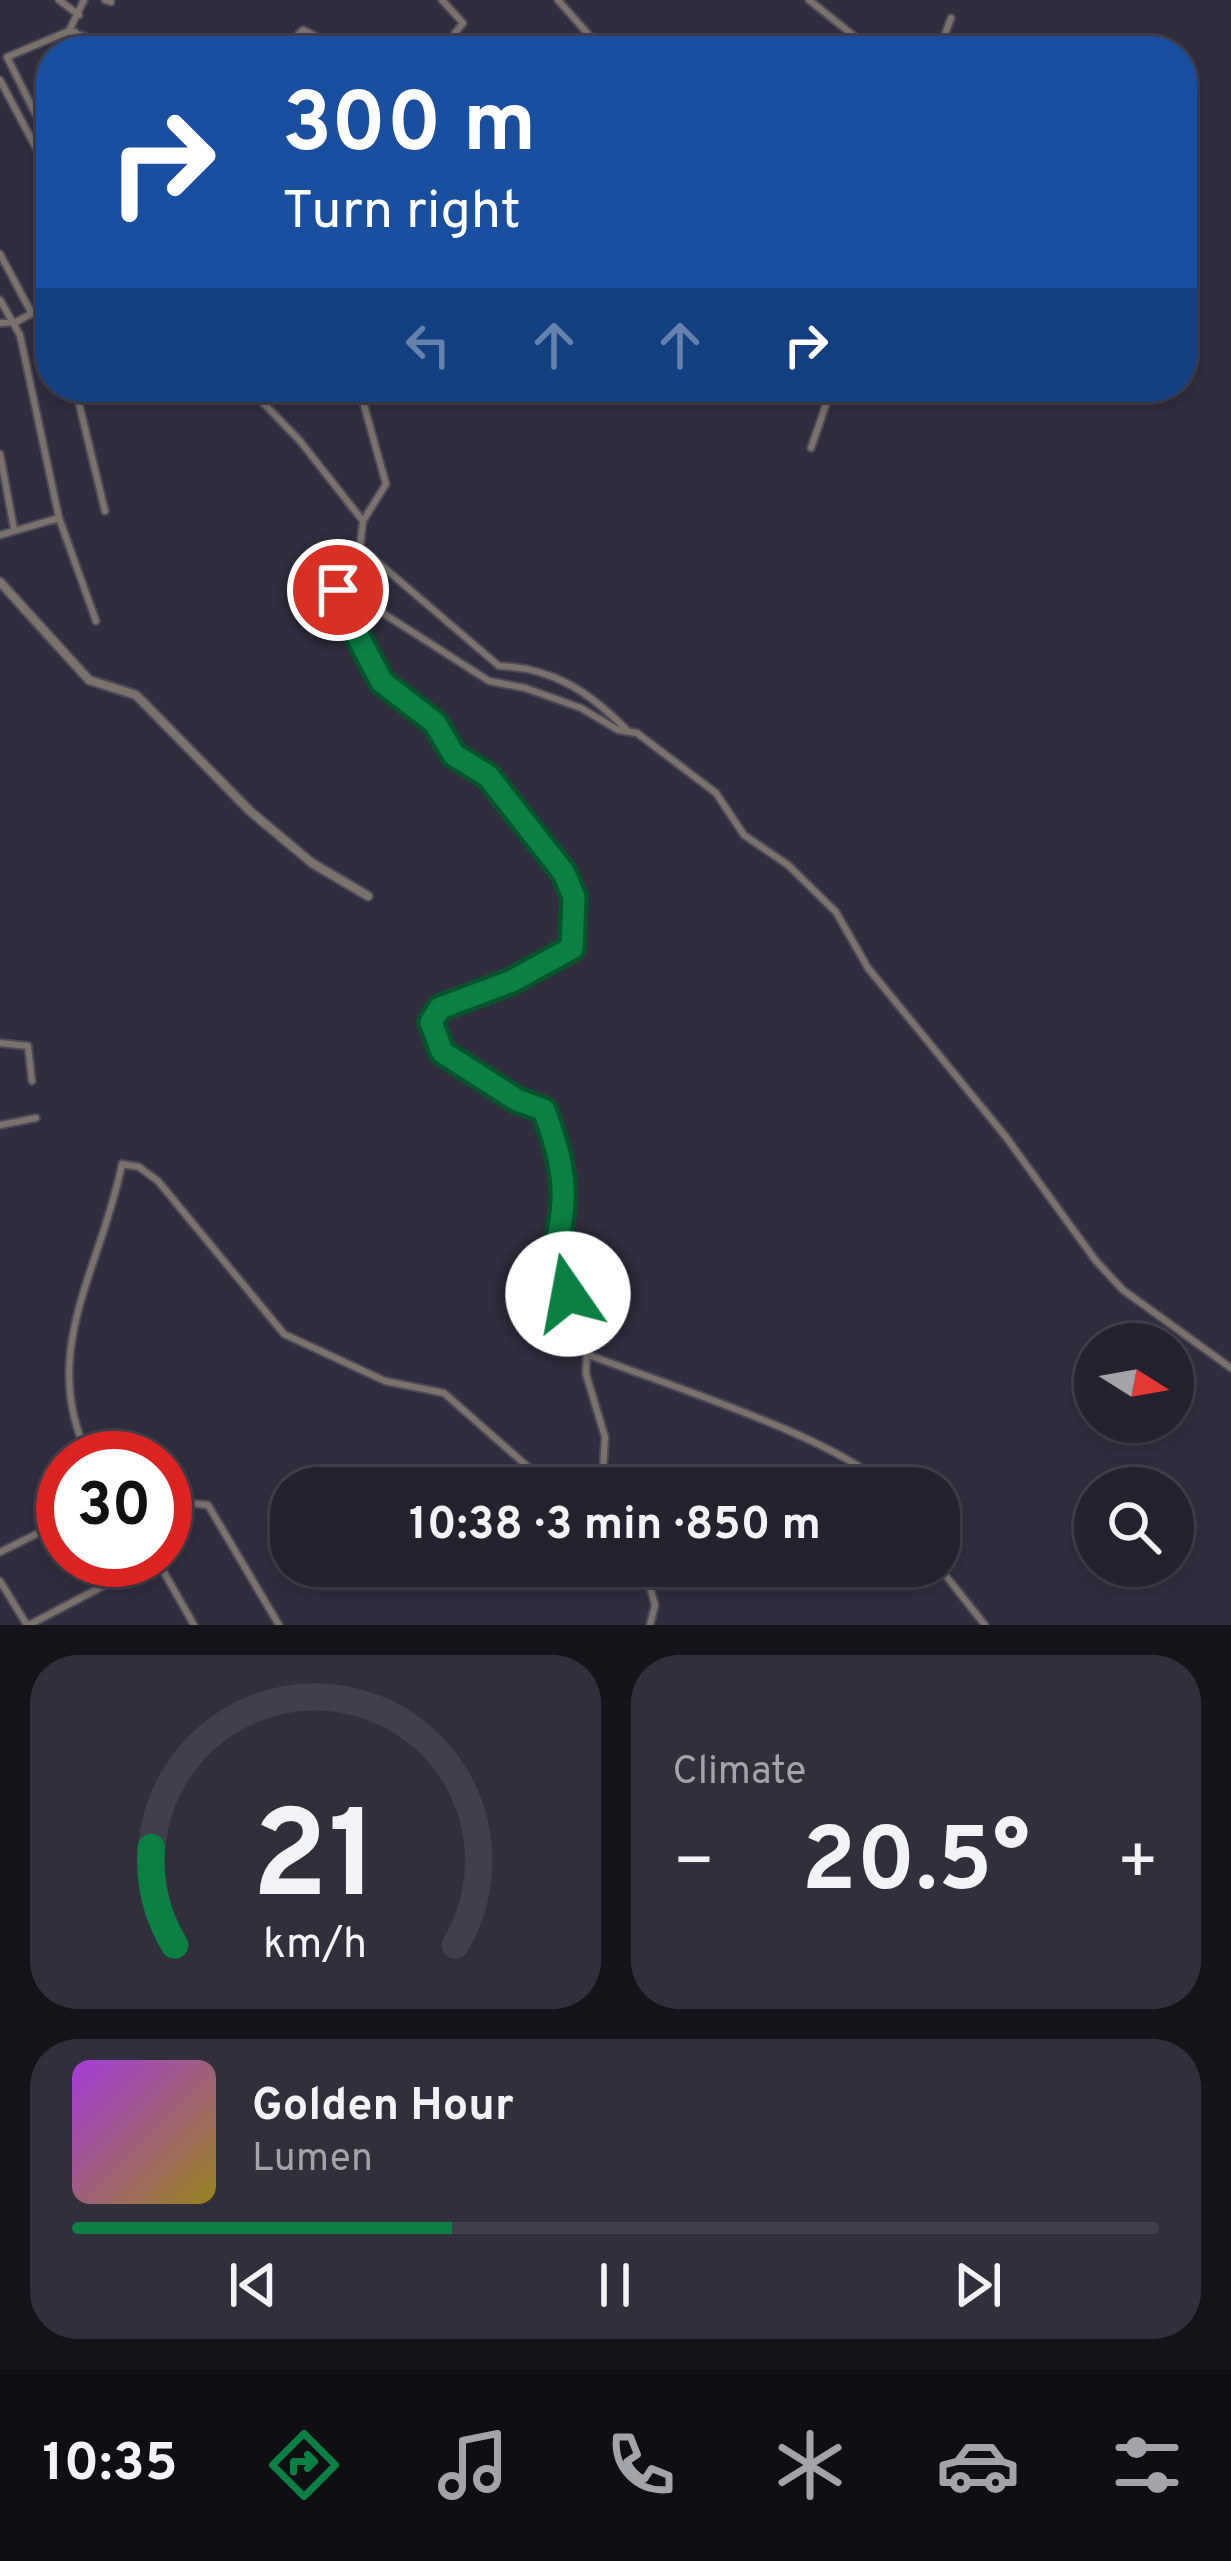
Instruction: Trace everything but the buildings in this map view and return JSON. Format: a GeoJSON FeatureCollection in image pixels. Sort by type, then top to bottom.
{"type":"FeatureCollection","features":[{"type":"Feature","properties":{"kind":"street"},"geometry":{"type":"LineString","coordinates":[[59,0],[79,15]]}},
{"type":"Feature","properties":{"kind":"street"},"geometry":{"type":"LineString","coordinates":[[57,36],[69,31],[84,0]]}},
{"type":"Feature","properties":{"kind":"street"},"geometry":{"type":"LineString","coordinates":[[442,0],[463,23],[452,36]]}},
{"type":"Feature","properties":{"kind":"street"},"geometry":{"type":"LineString","coordinates":[[558,0],[590,36]]}},
{"type":"Feature","properties":{"kind":"street"},"geometry":{"type":"LineString","coordinates":[[809,0],[854,36]]}},
{"type":"Feature","properties":{"kind":"street"},"geometry":{"type":"LineString","coordinates":[[944,36],[951,18]]}},
{"type":"Feature","properties":{"kind":"street"},"geometry":{"type":"LineString","coordinates":[[69,31],[72,36]]}},
{"type":"Feature","properties":{"kind":"street"},"geometry":{"type":"LineString","coordinates":[[69,31],[83,36]]}},
{"type":"Feature","properties":{"kind":"street"},"geometry":{"type":"LineString","coordinates":[[291,36],[311,31],[320,36]]}},
{"type":"Feature","properties":{"kind":"street"},"geometry":{"type":"LineString","coordinates":[[7,57],[36,45]]}},
{"type":"Feature","properties":{"kind":"street"},"geometry":{"type":"LineString","coordinates":[[0,47],[36,115]]}},
{"type":"Feature","properties":{"kind":"street"},"geometry":{"type":"LineString","coordinates":[[0,80],[36,148]]}},
{"type":"Feature","properties":{"kind":"street"},"geometry":{"type":"LineString","coordinates":[[0,254],[31,312]]}},
{"type":"Feature","properties":{"kind":"street"},"geometry":{"type":"LineString","coordinates":[[0,300],[20,335],[59,518],[96,621]]}},
{"type":"Feature","properties":{"kind":"street"},"geometry":{"type":"LineString","coordinates":[[0,323],[36,310]]}},
{"type":"Feature","properties":{"kind":"street"},"geometry":{"type":"LineString","coordinates":[[79,402],[105,511]]}},
{"type":"Feature","properties":{"kind":"street"},"geometry":{"type":"LineString","coordinates":[[262,402],[363,521]]}},
{"type":"Feature","properties":{"kind":"street"},"geometry":{"type":"LineString","coordinates":[[363,402],[386,484],[363,521],[360,547],[499,666],[528,667],[586,689],[626,728],[716,793],[744,835],[826,901],[868,968],[1006,1137],[1096,1261],[1123,1290],[1231,1368]]}},
{"type":"Feature","properties":{"kind":"street"},"geometry":{"type":"LineString","coordinates":[[811,448],[827,402]]}},
{"type":"Feature","properties":{"kind":"street"},"geometry":{"type":"LineString","coordinates":[[0,454],[14,530]]}},
{"type":"Feature","properties":{"kind":"street"},"geometry":{"type":"LineString","coordinates":[[0,535],[59,518]]}},
{"type":"Feature","properties":{"kind":"street"},"geometry":{"type":"LineString","coordinates":[[0,582],[89,680],[136,695],[251,812],[312,863],[368,896]]}},
{"type":"Feature","properties":{"kind":"street"},"geometry":{"type":"LineString","coordinates":[[603,1467],[605,1437],[586,1374],[587,1336],[553,1255],[563,1200],[558,1149],[544,1110],[517,1100],[442,1052],[431,1022],[440,1008],[512,981],[572,948],[576,936],[571,884],[488,776],[454,755],[435,723],[382,682],[337,597],[338,590],[352,588],[447,659],[489,681],[525,688],[581,708],[618,730],[626,728]]}},
{"type":"Feature","properties":{"kind":"street"},"geometry":{"type":"LineString","coordinates":[[0,1043],[28,1046],[32,1081]]}},
{"type":"Feature","properties":{"kind":"street"},"geometry":{"type":"LineString","coordinates":[[0,1125],[36,1118]]}},
{"type":"Feature","properties":{"kind":"street"},"geometry":{"type":"LineString","coordinates":[[76,1431],[65,1354],[112,1213],[122,1163],[139,1167],[158,1181],[284,1334],[385,1381],[444,1393],[529,1467]]}},
{"type":"Feature","properties":{"kind":"street"},"geometry":{"type":"LineString","coordinates":[[589,1355],[865,1467]]}},
{"type":"Feature","properties":{"kind":"street"},"geometry":{"type":"LineString","coordinates":[[192,1503],[208,1504],[280,1625]]}},
{"type":"Feature","properties":{"kind":"street"},"geometry":{"type":"LineString","coordinates":[[0,1552],[36,1534]]}},
{"type":"Feature","properties":{"kind":"street"},"geometry":{"type":"LineString","coordinates":[[0,1581],[28,1625],[101,1587]]}},
{"type":"Feature","properties":{"kind":"street"},"geometry":{"type":"LineString","coordinates":[[172,1587],[194,1625]]}},
{"type":"Feature","properties":{"kind":"street"},"geometry":{"type":"LineString","coordinates":[[650,1587],[655,1605],[650,1625]]}},
{"type":"Feature","properties":{"kind":"street"},"geometry":{"type":"LineString","coordinates":[[955,1587],[985,1625]]}},
{"type":"Feature","properties":{"kind":"route"},"geometry":{"type":"LineString","coordinates":[[338,590],[337,597],[382,682],[400,701],[435,723],[454,755],[488,776],[571,884],[576,936],[572,948],[512,981],[440,1008],[431,1022],[432,1038],[442,1052],[517,1100],[544,1110],[558,1149],[563,1200],[553,1255],[568,1294]]}}]}
